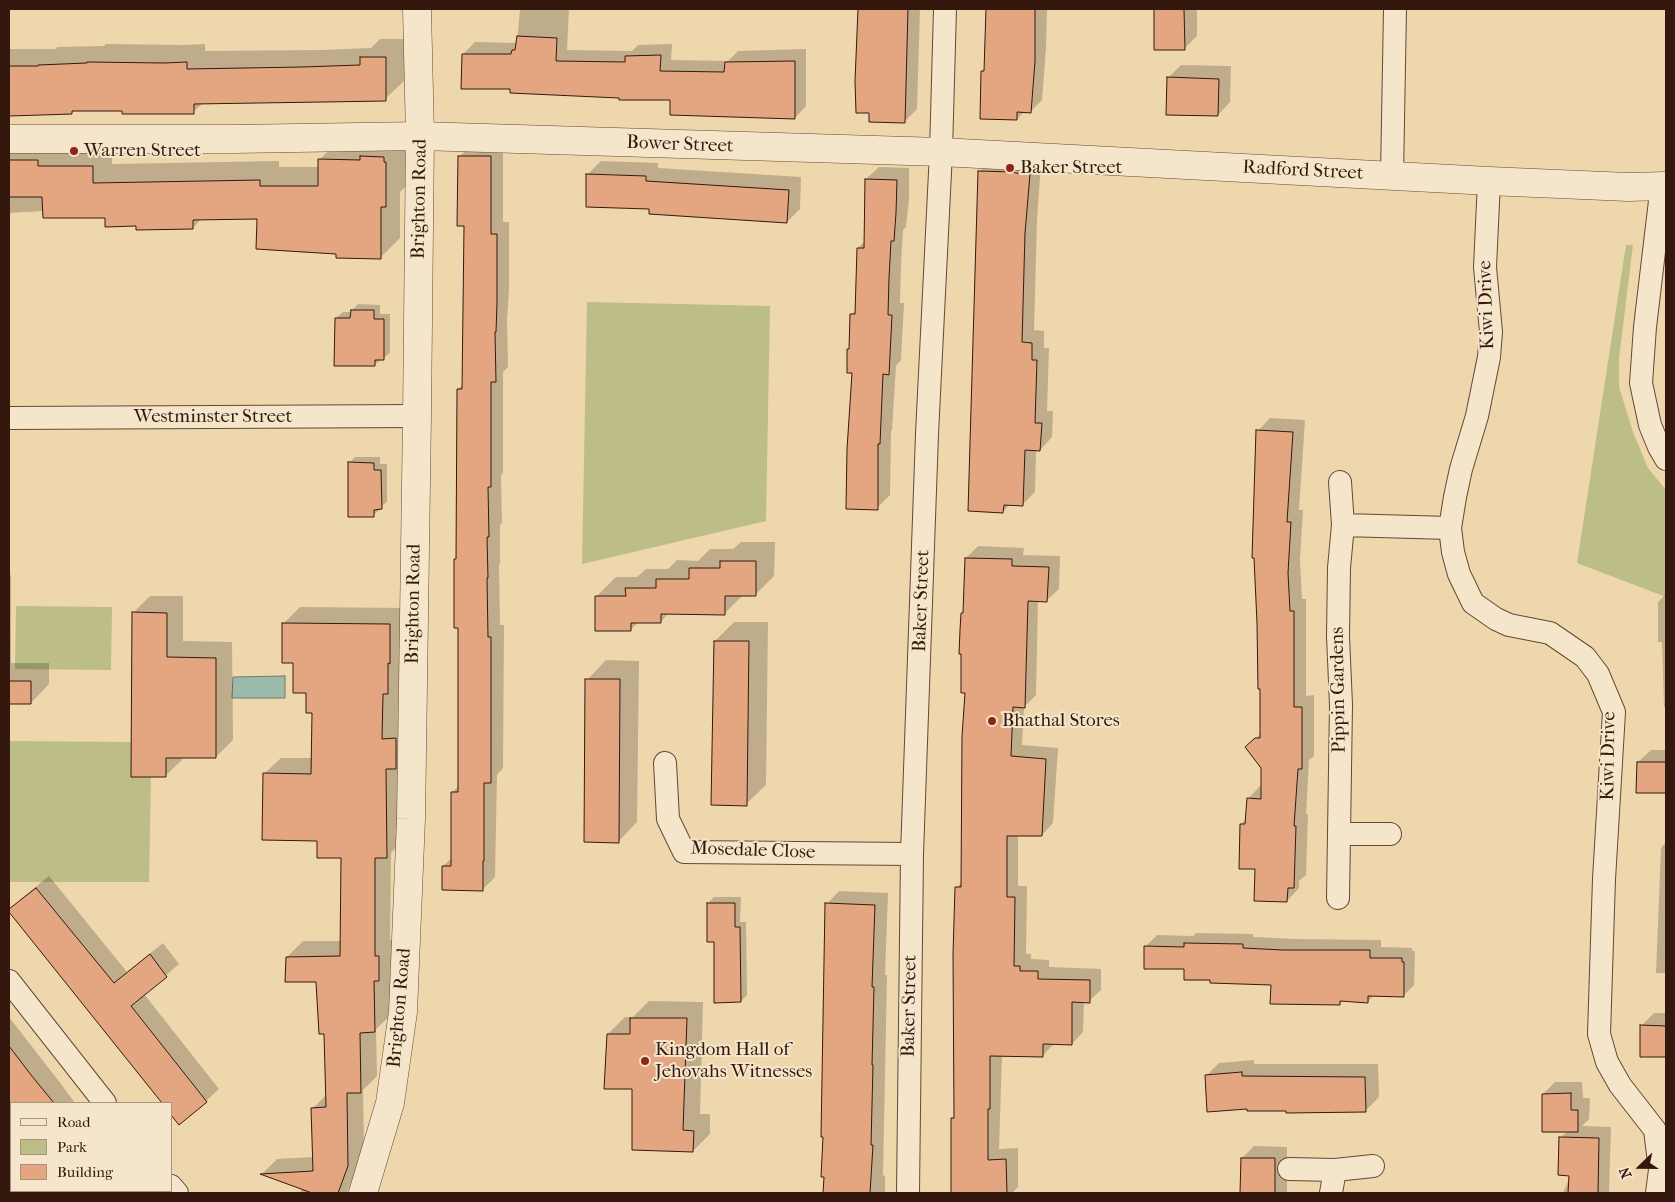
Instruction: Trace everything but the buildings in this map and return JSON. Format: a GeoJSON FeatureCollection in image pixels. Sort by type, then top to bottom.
{"type":"FeatureCollection","features":[{"type":"Feature","properties":{"kind":"street","name":"Brighton Road"},"geometry":{"type":"LineString","coordinates":[[363,1193],[390,1102],[403,1012],[411,819],[417,416],[420,136],[417,9]]}},
{"type":"Feature","properties":{"kind":"street","name":"Baker Street"},"geometry":{"type":"LineString","coordinates":[[908,1193],[912,854],[945,9]]}},
{"type":"Feature","properties":{"kind":"street"},"geometry":{"type":"LineString","coordinates":[[1392,176],[1395,9]]}},
{"type":"Feature","properties":{"kind":"street"},"geometry":{"type":"LineString","coordinates":[[9,139],[234,139],[420,136]]}},
{"type":"Feature","properties":{"kind":"street","name":"Bower Street"},"geometry":{"type":"LineString","coordinates":[[420,136],[940,152]]}},
{"type":"Feature","properties":{"kind":"street","name":"Radford Street"},"geometry":{"type":"LineString","coordinates":[[940,152],[1489,181],[1663,187]]}},
{"type":"Feature","properties":{"kind":"street","name":"Kiwi Drive"},"geometry":{"type":"LineString","coordinates":[[1489,181],[1485,267],[1491,332],[1489,357],[1477,416],[1461,469],[1450,528],[1453,552],[1459,574],[1473,604],[1496,620],[1509,625],[1550,633],[1585,656],[1598,674],[1614,712],[1604,879],[1599,1034],[1607,1062],[1620,1085],[1654,1130],[1660,1170],[1657,1193]]}},
{"type":"Feature","properties":{"kind":"street"},"geometry":{"type":"LineString","coordinates":[[1663,187],[1645,327],[1641,383],[1650,425],[1666,460]]}},
{"type":"Feature","properties":{"kind":"street","name":"Westminster Street"},"geometry":{"type":"LineString","coordinates":[[9,418],[417,416]]}},
{"type":"Feature","properties":{"kind":"street","name":"Pippin Gardens"},"geometry":{"type":"LineString","coordinates":[[1338,898],[1341,697],[1338,636],[1339,577],[1344,525],[1340,482]]}},
{"type":"Feature","properties":{"kind":"street"},"geometry":{"type":"LineString","coordinates":[[1344,525],[1450,528]]}},
{"type":"Feature","properties":{"kind":"street","name":"Mosedale Close"},"geometry":{"type":"LineString","coordinates":[[665,763],[668,819],[684,852],[912,854]]}},
{"type":"Feature","properties":{"kind":"street"},"geometry":{"type":"LineString","coordinates":[[1339,834],[1390,834]]}},
{"type":"Feature","properties":{"kind":"street"},"geometry":{"type":"LineString","coordinates":[[9,981],[105,1102]]}},
{"type":"Feature","properties":{"kind":"street"},"geometry":{"type":"LineString","coordinates":[[1289,1170],[1335,1170],[1374,1166]]}},
{"type":"Feature","properties":{"kind":"street"},"geometry":{"type":"LineString","coordinates":[[1331,1193],[1335,1170]]}},
{"type":"Feature","properties":{"kind":"green space"},"geometry":{"type":"Polygon","coordinates":[[[1626,245],[1633,245],[1619,358],[1619,387],[1633,432],[1648,468],[1666,490],[1666,597],[1577,563],[1626,245]]]}},
{"type":"Feature","properties":{"kind":"green space"},"geometry":{"type":"Polygon","coordinates":[[[587,302],[770,306],[766,521],[582,564],[587,302]]]}},
{"type":"Feature","properties":{"kind":"green space"},"geometry":{"type":"Polygon","coordinates":[[[16,606],[112,607],[111,670],[15,669],[16,606]]]}},
{"type":"Feature","properties":{"kind":"green space"},"geometry":{"type":"Polygon","coordinates":[[[9,741],[131,742],[131,777],[151,777],[149,882],[9,882],[9,741]]]}},
{"type":"Feature","properties":{"kind":"shaded area"},"geometry":{"type":"Polygon","coordinates":[[[285,676],[285,698],[232,698],[233,677],[285,676]]]}},
{"type":"Feature","properties":{"kind":"place","name":"Warren Street"},"geometry":{"type":"Point","coordinates":[74,151]}},
{"type":"Feature","properties":{"kind":"place","name":"Baker Street"},"geometry":{"type":"Point","coordinates":[1010,168]}},
{"type":"Feature","properties":{"kind":"place","name":"Bhathal Stores"},"geometry":{"type":"Point","coordinates":[992,721]}},
{"type":"Feature","properties":{"kind":"place","name":"Kingdom Hall of Jehovahs Witnesses"},"geometry":{"type":"Point","coordinates":[645,1061]}}]}
